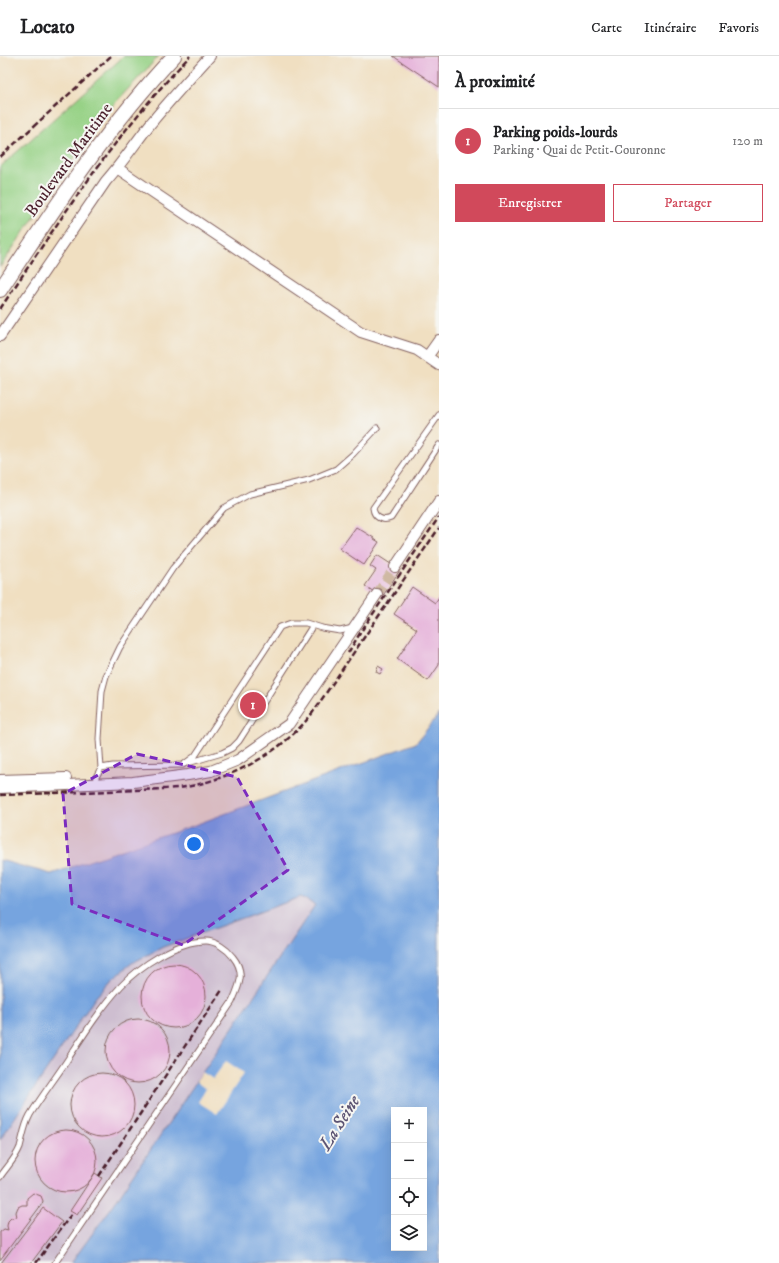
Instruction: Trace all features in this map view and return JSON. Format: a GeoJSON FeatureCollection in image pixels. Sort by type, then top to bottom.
{"type":"FeatureCollection","features":[{"type":"Feature","properties":{"kind":"street","name":"Boulevard Maritime"},"geometry":{"type":"LineString","coordinates":[[0,290],[65,193],[143,90],[174,56]]}},
{"type":"Feature","properties":{"kind":"street"},"geometry":{"type":"LineString","coordinates":[[0,336],[106,181],[152,122],[182,86],[210,56]]}},
{"type":"Feature","properties":{"kind":"street"},"geometry":{"type":"LineString","coordinates":[[117,168],[361,332],[418,350],[439,364]]}},
{"type":"Feature","properties":{"kind":"street"},"geometry":{"type":"LineString","coordinates":[[428,357],[439,340]]}},
{"type":"Feature","properties":{"kind":"street"},"geometry":{"type":"LineString","coordinates":[[396,567],[439,501]]}},
{"type":"Feature","properties":{"kind":"street"},"geometry":{"type":"LineString","coordinates":[[0,780],[96,780],[133,782],[210,771],[238,760],[289,724],[377,594]]}},
{"type":"Feature","properties":{"kind":"street"},"geometry":{"type":"LineString","coordinates":[[0,788],[96,780]]}},
{"type":"Feature","properties":{"kind":"lane"},"geometry":{"type":"LineString","coordinates":[[439,415],[374,508],[374,513],[379,518],[388,520],[391,518],[439,445]]}},
{"type":"Feature","properties":{"kind":"lane"},"geometry":{"type":"LineString","coordinates":[[96,780],[101,768],[99,739],[102,691],[106,676],[120,647],[173,568],[224,508],[250,494],[309,480],[336,469],[354,454],[377,428]]}},
{"type":"Feature","properties":{"kind":"lane"},"geometry":{"type":"LineString","coordinates":[[183,765],[195,756],[280,627],[291,623],[306,623],[340,631],[355,628]]}},
{"type":"Feature","properties":{"kind":"lane"},"geometry":{"type":"LineString","coordinates":[[101,768],[113,766],[183,765],[222,753],[232,748],[239,740],[313,625]]}},
{"type":"Feature","properties":{"kind":"lane"},"geometry":{"type":"LineString","coordinates":[[0,1178],[20,1147],[22,1134],[30,1116],[95,1019],[120,987],[132,975],[147,964],[180,946],[205,941],[213,942],[227,950],[239,964],[240,974],[240,986],[232,1002],[55,1263]]}},
{"type":"Feature","properties":{"kind":"highlighted area"},"geometry":{"type":"Polygon","coordinates":[[[137,754],[237,777],[288,870],[183,945],[72,904],[63,794],[137,754]]]}},
{"type":"Feature","properties":{"kind":"shaded area"},"geometry":{"type":"Polygon","coordinates":[[[301,897],[315,905],[114,1204],[71,1263],[0,1263],[0,1140],[95,998],[112,979],[132,963],[163,947],[301,897]]]}},
{"type":"Feature","properties":{"kind":"green space"},"geometry":{"type":"Polygon","coordinates":[[[124,56],[159,56],[101,118],[0,267],[0,167],[124,56]]]}},
{"type":"Feature","properties":{"kind":"water","name":"La Seine"},"geometry":{"type":"Polygon","coordinates":[[[439,714],[439,1263],[71,1263],[114,1204],[315,905],[301,897],[163,947],[132,963],[112,979],[95,998],[0,1140],[0,860],[51,874],[192,826],[416,743],[439,714]]]}},
{"type":"Feature","properties":{"kind":"pier"},"geometry":{"type":"Polygon","coordinates":[[[226,1061],[244,1073],[217,1114],[198,1102],[206,1089],[196,1082],[202,1072],[213,1079],[226,1061]]]}},
{"type":"Feature","properties":{"kind":"building"},"geometry":{"type":"Polygon","coordinates":[[[393,56],[439,56],[439,87],[393,56]]]}},
{"type":"Feature","properties":{"kind":"building"},"geometry":{"type":"Polygon","coordinates":[[[356,527],[379,542],[364,565],[340,549],[356,527]]]}},
{"type":"Feature","properties":{"kind":"building"},"geometry":{"type":"Polygon","coordinates":[[[377,555],[400,570],[382,597],[365,586],[376,570],[370,566],[377,555]]]}},
{"type":"Feature","properties":{"kind":"building"},"geometry":{"type":"Polygon","coordinates":[[[412,587],[435,603],[439,597],[439,665],[428,681],[397,659],[417,629],[394,614],[412,587]]]}},
{"type":"Feature","properties":{"kind":"building"},"geometry":{"type":"Polygon","coordinates":[[[378,666],[383,669],[380,674],[376,672],[378,666]]]}},
{"type":"Feature","properties":{"kind":"building"},"geometry":{"type":"Polygon","coordinates":[[[168,964],[180,964],[197,973],[204,984],[206,996],[204,1008],[197,1019],[180,1028],[168,1028],[156,1023],[147,1014],[142,1002],[142,990],[147,978],[156,969],[168,964]]]}},
{"type":"Feature","properties":{"kind":"building"},"geometry":{"type":"Polygon","coordinates":[[[138,1019],[156,1025],[164,1033],[170,1051],[164,1069],[156,1077],[138,1083],[120,1077],[112,1069],[106,1051],[112,1033],[120,1025],[138,1019]]]}},
{"type":"Feature","properties":{"kind":"building"},"geometry":{"type":"Polygon","coordinates":[[[102,1073],[120,1079],[128,1087],[134,1105],[128,1123],[120,1131],[102,1137],[84,1131],[76,1123],[70,1105],[76,1087],[84,1079],[102,1073]]]}},
{"type":"Feature","properties":{"kind":"building"},"geometry":{"type":"Polygon","coordinates":[[[66,1130],[83,1135],[88,1139],[92,1144],[97,1161],[92,1178],[88,1183],[83,1187],[66,1192],[49,1187],[44,1183],[40,1178],[35,1161],[40,1144],[44,1139],[49,1135],[66,1130]]]}},
{"type":"Feature","properties":{"kind":"building"},"geometry":{"type":"Polygon","coordinates":[[[95,1173],[102,1178],[77,1215],[70,1211],[95,1173]]]}},
{"type":"Feature","properties":{"kind":"building"},"geometry":{"type":"Polygon","coordinates":[[[33,1193],[41,1196],[43,1201],[42,1204],[0,1260],[0,1232],[4,1229],[8,1230],[8,1221],[11,1218],[17,1217],[16,1212],[18,1207],[27,1205],[27,1198],[33,1193]]]}},
{"type":"Feature","properties":{"kind":"building"},"geometry":{"type":"Polygon","coordinates":[[[43,1208],[62,1222],[31,1263],[1,1263],[43,1208]]]}},
{"type":"Feature","properties":{"kind":"tunnel"},"geometry":{"type":"LineString","coordinates":[[377,594],[395,567]]}},
{"type":"Feature","properties":{"kind":"railway"},"geometry":{"type":"LineString","coordinates":[[0,157],[111,56]]}},
{"type":"Feature","properties":{"kind":"railway"},"geometry":{"type":"LineString","coordinates":[[0,309],[89,178],[137,116],[190,56]]}},
{"type":"Feature","properties":{"kind":"railway"},"geometry":{"type":"LineString","coordinates":[[348,653],[439,517]]}},
{"type":"Feature","properties":{"kind":"railway"},"geometry":{"type":"LineString","coordinates":[[0,795],[184,787],[208,782],[225,776],[257,761],[286,740],[311,715],[439,528]]}},
{"type":"Feature","properties":{"kind":"railway"},"geometry":{"type":"LineString","coordinates":[[99,1176],[222,990]]}},
{"type":"Feature","properties":{"kind":"railway"},"geometry":{"type":"LineString","coordinates":[[36,1263],[73,1212]]}},
{"type":"Feature","properties":{"kind":"place","name":"Parking poids-lourds"},"geometry":{"type":"Point","coordinates":[253,705]}}]}
